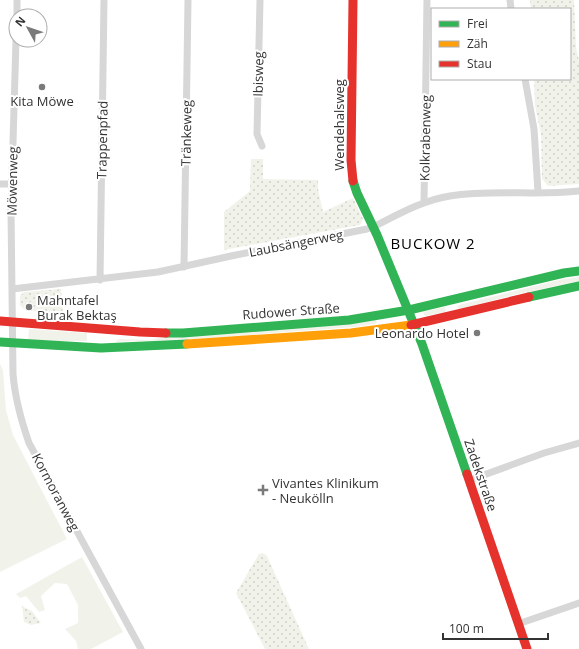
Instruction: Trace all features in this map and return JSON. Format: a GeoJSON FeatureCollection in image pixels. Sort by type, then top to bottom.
{"type":"FeatureCollection","features":[{"type":"Feature","properties":{"kind":"main road","name":"Wendehalsweg"},"geometry":{"type":"LineString","coordinates":[[353,0],[351,170],[357,193],[409,310]]}},
{"type":"Feature","properties":{"kind":"main road","name":"Rudower Straße"},"geometry":{"type":"LineString","coordinates":[[0,321],[140,332],[183,333],[349,320],[409,310],[564,273],[579,271]]}},
{"type":"Feature","properties":{"kind":"main road","name":"Rudower Straße"},"geometry":{"type":"LineString","coordinates":[[0,342],[13,344],[101,348],[196,344],[351,333],[415,324],[579,286]]}},
{"type":"Feature","properties":{"kind":"main road","name":"Zadekstraße"},"geometry":{"type":"LineString","coordinates":[[409,310],[470,480],[527,649]]}},
{"type":"Feature","properties":{"kind":"street","name":"Trappenpfad"},"geometry":{"type":"LineString","coordinates":[[100,280],[104,0]]}},
{"type":"Feature","properties":{"kind":"street","name":"Tränkeweg"},"geometry":{"type":"LineString","coordinates":[[184,267],[188,0]]}},
{"type":"Feature","properties":{"kind":"street","name":"Ibisweg"},"geometry":{"type":"LineString","coordinates":[[260,0],[257,134],[262,146]]}},
{"type":"Feature","properties":{"kind":"street","name":"Kolkrabenweg"},"geometry":{"type":"LineString","coordinates":[[424,203],[427,0]]}},
{"type":"Feature","properties":{"kind":"street","name":"Möwenweg"},"geometry":{"type":"LineString","coordinates":[[13,322],[12,184],[16,48]]}},
{"type":"Feature","properties":{"kind":"street"},"geometry":{"type":"LineString","coordinates":[[525,80],[534,129],[538,192]]}},
{"type":"Feature","properties":{"kind":"street"},"geometry":{"type":"LineString","coordinates":[[0,184],[12,184]]}},
{"type":"Feature","properties":{"kind":"street","name":"Laubsängerweg"},"geometry":{"type":"LineString","coordinates":[[12,289],[100,280],[158,272],[373,227],[424,203],[449,196],[469,193],[577,191]]}},
{"type":"Feature","properties":{"kind":"street","name":"Kormoranweg"},"geometry":{"type":"LineString","coordinates":[[13,322],[13,374],[16,399],[22,425],[29,443],[141,649]]}},
{"type":"Feature","properties":{"kind":"street"},"geometry":{"type":"LineString","coordinates":[[470,480],[544,453],[579,443]]}},
{"type":"Feature","properties":{"kind":"street"},"geometry":{"type":"LineString","coordinates":[[518,624],[579,603]]}},
{"type":"Feature","properties":{"kind":"shaded area"},"geometry":{"type":"Polygon","coordinates":[[[530,0],[574,0],[576,47],[579,61],[579,184],[548,186],[542,179],[541,134],[535,106],[534,80],[571,80],[571,8],[531,8],[530,0]]]}},
{"type":"Feature","properties":{"kind":"shaded area"},"geometry":{"type":"Polygon","coordinates":[[[251,159],[263,159],[263,179],[318,180],[318,189],[323,212],[353,198],[363,219],[360,225],[224,250],[224,212],[250,191],[251,159]]]}},
{"type":"Feature","properties":{"kind":"shaded area"},"geometry":{"type":"Polygon","coordinates":[[[579,277],[579,281],[459,309],[457,307],[459,305],[559,280],[579,277]]]}},
{"type":"Feature","properties":{"kind":"shaded area"},"geometry":{"type":"Polygon","coordinates":[[[61,289],[63,314],[25,310],[20,305],[20,296],[24,292],[61,289]]]}},
{"type":"Feature","properties":{"kind":"shaded area"},"geometry":{"type":"Polygon","coordinates":[[[445,307],[446,312],[425,316],[423,312],[445,307]]]}},
{"type":"Feature","properties":{"kind":"shaded area"},"geometry":{"type":"Polygon","coordinates":[[[376,320],[377,322],[375,324],[355,327],[194,339],[116,342],[120,339],[150,340],[164,337],[376,320]]]}},
{"type":"Feature","properties":{"kind":"shaded area"},"geometry":{"type":"Polygon","coordinates":[[[29,329],[87,333],[87,341],[28,341],[29,329]]]}},
{"type":"Feature","properties":{"kind":"shaded area"},"geometry":{"type":"Polygon","coordinates":[[[0,364],[3,370],[6,410],[13,435],[67,539],[0,572],[0,364]]]}},
{"type":"Feature","properties":{"kind":"shaded area"},"geometry":{"type":"Polygon","coordinates":[[[263,553],[267,556],[309,649],[265,649],[236,593],[259,554],[263,553]]]}},
{"type":"Feature","properties":{"kind":"shaded area"},"geometry":{"type":"Polygon","coordinates":[[[82,557],[123,632],[91,649],[78,649],[76,641],[65,629],[78,623],[78,605],[67,584],[55,583],[41,596],[45,610],[39,612],[26,596],[20,598],[16,594],[82,557]]]}},
{"type":"Feature","properties":{"kind":"shaded area"},"geometry":{"type":"Polygon","coordinates":[[[22,606],[32,611],[41,623],[31,625],[24,622],[22,606]]]}},
{"type":"Feature","properties":{"kind":"traffic: fast"},"geometry":{"type":"LineString","coordinates":[[353,181],[422,344],[467,474]]}},
{"type":"Feature","properties":{"kind":"traffic: fast"},"geometry":{"type":"LineString","coordinates":[[166,333],[183,333],[349,320],[409,310],[564,273],[579,271]]}},
{"type":"Feature","properties":{"kind":"traffic: fast"},"geometry":{"type":"LineString","coordinates":[[529,297],[579,286]]}},
{"type":"Feature","properties":{"kind":"traffic: fast"},"geometry":{"type":"LineString","coordinates":[[0,342],[101,348],[187,344]]}},
{"type":"Feature","properties":{"kind":"traffic: slow"},"geometry":{"type":"LineString","coordinates":[[187,344],[351,333],[411,325]]}},
{"type":"Feature","properties":{"kind":"traffic: jam"},"geometry":{"type":"LineString","coordinates":[[353,0],[351,160],[353,181]]}},
{"type":"Feature","properties":{"kind":"traffic: jam"},"geometry":{"type":"LineString","coordinates":[[411,325],[529,297]]}},
{"type":"Feature","properties":{"kind":"traffic: jam"},"geometry":{"type":"LineString","coordinates":[[0,321],[166,333]]}},
{"type":"Feature","properties":{"kind":"traffic: jam"},"geometry":{"type":"LineString","coordinates":[[467,474],[527,649]]}},
{"type":"Feature","properties":{"kind":"place","name":"Kita Möwe"},"geometry":{"type":"Point","coordinates":[42,87]}},
{"type":"Feature","properties":{"kind":"place","name":"Mahntafel Burak Bektaş"},"geometry":{"type":"Point","coordinates":[29,307]}},
{"type":"Feature","properties":{"kind":"place","name":"Leonardo Hotel"},"geometry":{"type":"Point","coordinates":[477,333]}},
{"type":"Feature","properties":{"kind":"place","name":"Vivantes Klinikum - Neukölln"},"geometry":{"type":"Point","coordinates":[263,490]}},
{"type":"Feature","properties":{"kind":"district","name":"BUCKOW 2"},"geometry":{"type":"Point","coordinates":[433,244]}}]}
